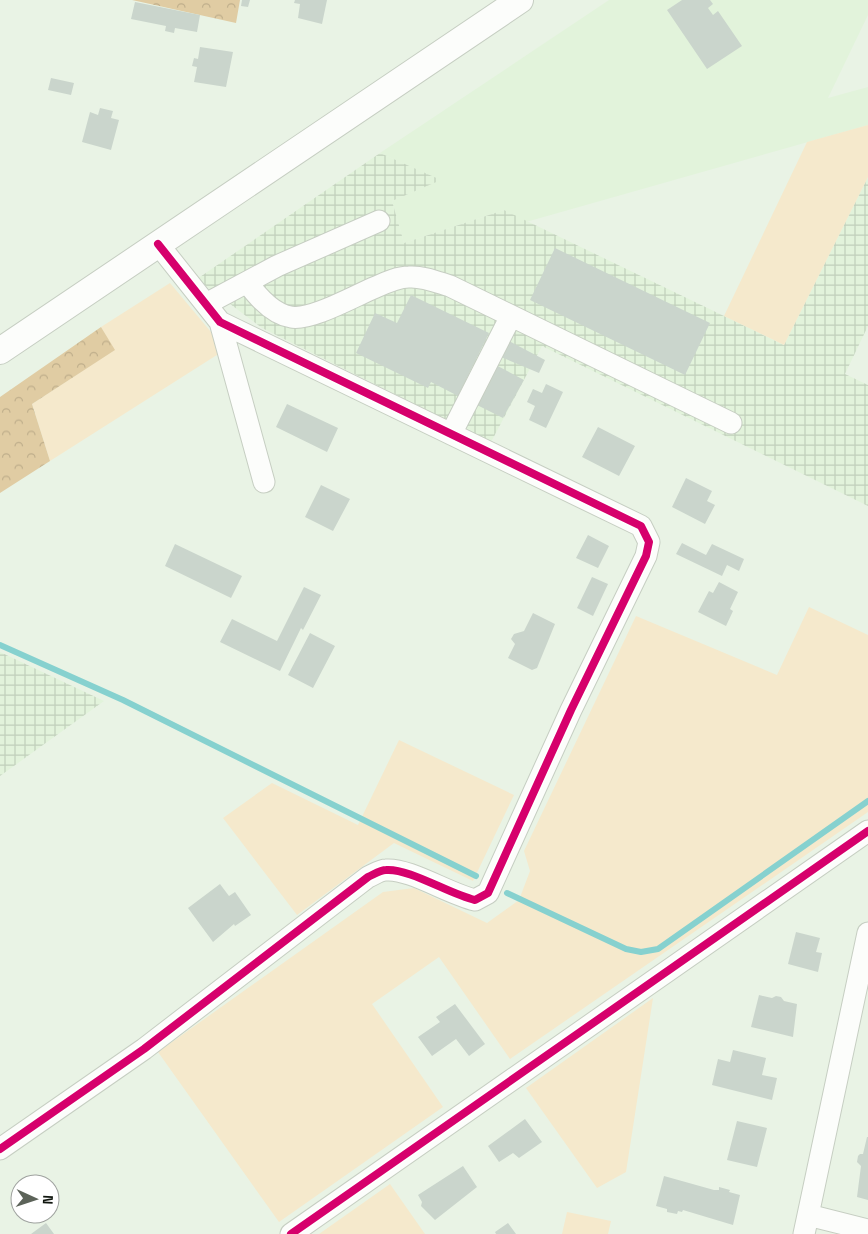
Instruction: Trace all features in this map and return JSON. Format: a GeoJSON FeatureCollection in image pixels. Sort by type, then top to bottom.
{"type":"FeatureCollection","features":[{"type":"Feature","properties":{"kind":"main road"},"geometry":{"type":"LineString","coordinates":[[0,351],[520,0]]}},
{"type":"Feature","properties":{"kind":"street"},"geometry":{"type":"LineString","coordinates":[[206,304],[277,266],[379,221]]}},
{"type":"Feature","properties":{"kind":"street"},"geometry":{"type":"LineString","coordinates":[[158,244],[220,322],[264,482]]}},
{"type":"Feature","properties":{"kind":"street"},"geometry":{"type":"LineString","coordinates":[[248,282],[257,296],[266,304],[291,318],[309,315],[394,280],[409,276],[450,286],[731,423]]}},
{"type":"Feature","properties":{"kind":"street"},"geometry":{"type":"LineString","coordinates":[[451,434],[511,316]]}},
{"type":"Feature","properties":{"kind":"street"},"geometry":{"type":"LineString","coordinates":[[0,1149],[144,1049],[368,877],[383,870],[399,870],[458,896],[475,900],[488,893],[571,710],[646,556],[649,542],[641,526],[220,322]]}},
{"type":"Feature","properties":{"kind":"street"},"geometry":{"type":"LineString","coordinates":[[291,1234],[868,831]]}},
{"type":"Feature","properties":{"kind":"street"},"geometry":{"type":"LineString","coordinates":[[868,933],[863,977],[806,1225],[868,1230]]}},
{"type":"Feature","properties":{"kind":"shaded area"},"geometry":{"type":"Polygon","coordinates":[[[609,0],[868,0],[868,15],[828,98],[868,87],[868,125],[526,222],[504,210],[404,243],[392,201],[440,180],[380,153],[609,0]]]}},
{"type":"Feature","properties":{"kind":"shaded area"},"geometry":{"type":"Polygon","coordinates":[[[868,125],[868,177],[784,345],[724,316],[807,142],[868,125]]]}},
{"type":"Feature","properties":{"kind":"shaded area"},"geometry":{"type":"Polygon","coordinates":[[[380,153],[441,180],[392,201],[404,243],[504,210],[784,345],[868,177],[868,326],[845,374],[868,385],[868,506],[542,346],[491,442],[262,328],[197,279],[380,153]]]}},
{"type":"Feature","properties":{"kind":"shaded area"},"geometry":{"type":"Polygon","coordinates":[[[170,283],[211,332],[220,353],[50,461],[32,404],[114,350],[101,327],[170,283]]]}},
{"type":"Feature","properties":{"kind":"shaded area"},"geometry":{"type":"Polygon","coordinates":[[[809,607],[868,635],[868,812],[510,1059],[439,957],[372,1004],[443,1107],[279,1222],[158,1052],[383,892],[414,888],[487,923],[519,900],[530,871],[524,851],[636,616],[777,675],[809,607]]]}},
{"type":"Feature","properties":{"kind":"shaded area"},"geometry":{"type":"Polygon","coordinates":[[[0,652],[104,701],[0,776],[0,652]]]}},
{"type":"Feature","properties":{"kind":"shaded area"},"geometry":{"type":"Polygon","coordinates":[[[399,740],[514,795],[473,881],[394,843],[297,915],[223,818],[272,783],[358,825],[399,740]]]}},
{"type":"Feature","properties":{"kind":"shaded area"},"geometry":{"type":"Polygon","coordinates":[[[653,998],[626,1172],[597,1188],[526,1088],[653,998]]]}},
{"type":"Feature","properties":{"kind":"shaded area"},"geometry":{"type":"Polygon","coordinates":[[[390,1184],[425,1234],[319,1234],[390,1184]]]}},
{"type":"Feature","properties":{"kind":"shaded area"},"geometry":{"type":"Polygon","coordinates":[[[567,1212],[611,1221],[608,1234],[562,1234],[567,1212]]]}},
{"type":"Feature","properties":{"kind":"green space"},"geometry":{"type":"Polygon","coordinates":[[[132,0],[240,0],[236,23],[132,0]]]}},
{"type":"Feature","properties":{"kind":"green space"},"geometry":{"type":"Polygon","coordinates":[[[101,327],[115,350],[32,404],[50,461],[0,493],[0,397],[101,327]]]}},
{"type":"Feature","properties":{"kind":"building"},"geometry":{"type":"Polygon","coordinates":[[[242,0],[250,0],[248,7],[241,6],[242,0]]]}},
{"type":"Feature","properties":{"kind":"building"},"geometry":{"type":"Polygon","coordinates":[[[295,0],[327,0],[322,24],[298,18],[300,4],[294,3],[295,0]]]}},
{"type":"Feature","properties":{"kind":"building"},"geometry":{"type":"Polygon","coordinates":[[[682,0],[710,0],[713,4],[708,8],[713,15],[718,11],[742,46],[707,69],[667,10],[682,0]]]}},
{"type":"Feature","properties":{"kind":"building"},"geometry":{"type":"Polygon","coordinates":[[[135,2],[200,15],[197,32],[175,28],[174,33],[165,31],[166,26],[131,19],[135,2]]]}},
{"type":"Feature","properties":{"kind":"building"},"geometry":{"type":"Polygon","coordinates":[[[200,47],[233,52],[226,87],[194,82],[197,67],[192,66],[194,58],[198,59],[200,47]]]}},
{"type":"Feature","properties":{"kind":"building"},"geometry":{"type":"Polygon","coordinates":[[[51,78],[74,83],[71,95],[48,90],[51,78]]]}},
{"type":"Feature","properties":{"kind":"building"},"geometry":{"type":"Polygon","coordinates":[[[100,108],[113,111],[111,118],[119,120],[111,150],[82,142],[90,112],[98,115],[100,108]]]}},
{"type":"Feature","properties":{"kind":"building"},"geometry":{"type":"Polygon","coordinates":[[[555,248],[710,323],[685,375],[530,300],[555,248]]]}},
{"type":"Feature","properties":{"kind":"building"},"geometry":{"type":"Polygon","coordinates":[[[411,295],[489,333],[458,396],[431,382],[428,388],[356,353],[375,313],[397,323],[411,295]]]}},
{"type":"Feature","properties":{"kind":"building"},"geometry":{"type":"Polygon","coordinates":[[[509,341],[545,360],[539,373],[501,357],[509,341]]]}},
{"type":"Feature","properties":{"kind":"building"},"geometry":{"type":"Polygon","coordinates":[[[494,364],[524,380],[503,418],[473,403],[494,364]]]}},
{"type":"Feature","properties":{"kind":"building"},"geometry":{"type":"Polygon","coordinates":[[[546,384],[563,392],[546,428],[529,420],[535,406],[527,402],[533,389],[542,393],[546,384]]]}},
{"type":"Feature","properties":{"kind":"building"},"geometry":{"type":"Polygon","coordinates":[[[287,404],[338,428],[327,452],[276,427],[287,404]]]}},
{"type":"Feature","properties":{"kind":"building"},"geometry":{"type":"Polygon","coordinates":[[[598,427],[635,446],[619,476],[582,457],[598,427]]]}},
{"type":"Feature","properties":{"kind":"building"},"geometry":{"type":"Polygon","coordinates":[[[686,478],[712,491],[707,501],[715,505],[705,524],[672,507],[686,478]]]}},
{"type":"Feature","properties":{"kind":"building"},"geometry":{"type":"Polygon","coordinates":[[[321,485],[350,499],[333,531],[305,517],[321,485]]]}},
{"type":"Feature","properties":{"kind":"building"},"geometry":{"type":"Polygon","coordinates":[[[588,535],[609,546],[598,568],[576,558],[588,535]]]}},
{"type":"Feature","properties":{"kind":"building"},"geometry":{"type":"Polygon","coordinates":[[[682,543],[706,555],[712,544],[744,559],[739,571],[727,565],[722,576],[676,554],[682,543]]]}},
{"type":"Feature","properties":{"kind":"building"},"geometry":{"type":"Polygon","coordinates":[[[175,544],[242,576],[231,598],[165,566],[175,544]]]}},
{"type":"Feature","properties":{"kind":"building"},"geometry":{"type":"Polygon","coordinates":[[[592,577],[608,584],[593,616],[577,608],[592,577]]]}},
{"type":"Feature","properties":{"kind":"building"},"geometry":{"type":"Polygon","coordinates":[[[719,582],[738,592],[730,609],[733,611],[726,626],[698,612],[709,591],[713,593],[719,582]]]}},
{"type":"Feature","properties":{"kind":"building"},"geometry":{"type":"Polygon","coordinates":[[[304,587],[321,595],[303,630],[301,628],[280,671],[220,642],[232,619],[277,641],[304,587]]]}},
{"type":"Feature","properties":{"kind":"building"},"geometry":{"type":"Polygon","coordinates":[[[533,613],[555,624],[537,668],[532,670],[508,658],[515,644],[511,639],[514,634],[524,631],[533,613]]]}},
{"type":"Feature","properties":{"kind":"building"},"geometry":{"type":"Polygon","coordinates":[[[310,633],[335,646],[313,688],[288,675],[310,633]]]}},
{"type":"Feature","properties":{"kind":"building"},"geometry":{"type":"Polygon","coordinates":[[[220,884],[229,896],[235,892],[251,915],[235,926],[234,924],[213,942],[188,908],[220,884]]]}},
{"type":"Feature","properties":{"kind":"building"},"geometry":{"type":"Polygon","coordinates":[[[796,932],[820,938],[816,952],[822,953],[818,972],[788,964],[796,932]]]}},
{"type":"Feature","properties":{"kind":"building"},"geometry":{"type":"Polygon","coordinates":[[[759,995],[772,998],[776,996],[781,997],[784,1001],[797,1004],[793,1037],[751,1027],[759,995]]]}},
{"type":"Feature","properties":{"kind":"building"},"geometry":{"type":"Polygon","coordinates":[[[455,1004],[485,1044],[469,1056],[456,1039],[432,1056],[418,1037],[440,1022],[436,1017],[455,1004]]]}},
{"type":"Feature","properties":{"kind":"building"},"geometry":{"type":"Polygon","coordinates":[[[733,1050],[766,1058],[762,1075],[777,1078],[772,1100],[712,1085],[718,1059],[730,1062],[733,1050]]]}},
{"type":"Feature","properties":{"kind":"building"},"geometry":{"type":"Polygon","coordinates":[[[525,1119],[542,1142],[519,1158],[513,1153],[499,1162],[488,1146],[525,1119]]]}},
{"type":"Feature","properties":{"kind":"building"},"geometry":{"type":"Polygon","coordinates":[[[737,1121],[767,1128],[757,1167],[727,1160],[737,1121]]]}},
{"type":"Feature","properties":{"kind":"building"},"geometry":{"type":"Polygon","coordinates":[[[867,1137],[868,1200],[857,1197],[861,1166],[857,1162],[858,1156],[863,1154],[867,1137]]]}},
{"type":"Feature","properties":{"kind":"building"},"geometry":{"type":"Polygon","coordinates":[[[463,1166],[477,1187],[435,1220],[421,1206],[422,1202],[418,1195],[463,1166]]]}},
{"type":"Feature","properties":{"kind":"building"},"geometry":{"type":"Polygon","coordinates":[[[664,1176],[714,1190],[719,1190],[719,1187],[740,1195],[733,1225],[683,1210],[682,1212],[678,1211],[677,1214],[667,1212],[667,1209],[656,1206],[664,1176]]]}},
{"type":"Feature","properties":{"kind":"building"},"geometry":{"type":"Polygon","coordinates":[[[508,1223],[516,1234],[496,1234],[495,1232],[508,1223]]]}},
{"type":"Feature","properties":{"kind":"building"},"geometry":{"type":"Polygon","coordinates":[[[47,1224],[54,1234],[31,1234],[47,1224]]]}},
{"type":"Feature","properties":{"kind":"waterway"},"geometry":{"type":"LineString","coordinates":[[0,645],[123,700],[476,876]]}},
{"type":"Feature","properties":{"kind":"waterway"},"geometry":{"type":"LineString","coordinates":[[507,893],[626,949],[641,952],[658,949],[868,801]]}},
{"type":"Feature","properties":{"kind":"cycle path"},"geometry":{"type":"LineString","coordinates":[[0,1149],[144,1049],[368,877],[384,870],[395,870],[475,900],[488,893],[571,710],[646,556],[649,542],[641,526],[220,322],[158,244]]}},
{"type":"Feature","properties":{"kind":"cycle path"},"geometry":{"type":"LineString","coordinates":[[291,1234],[868,831]]}}]}
